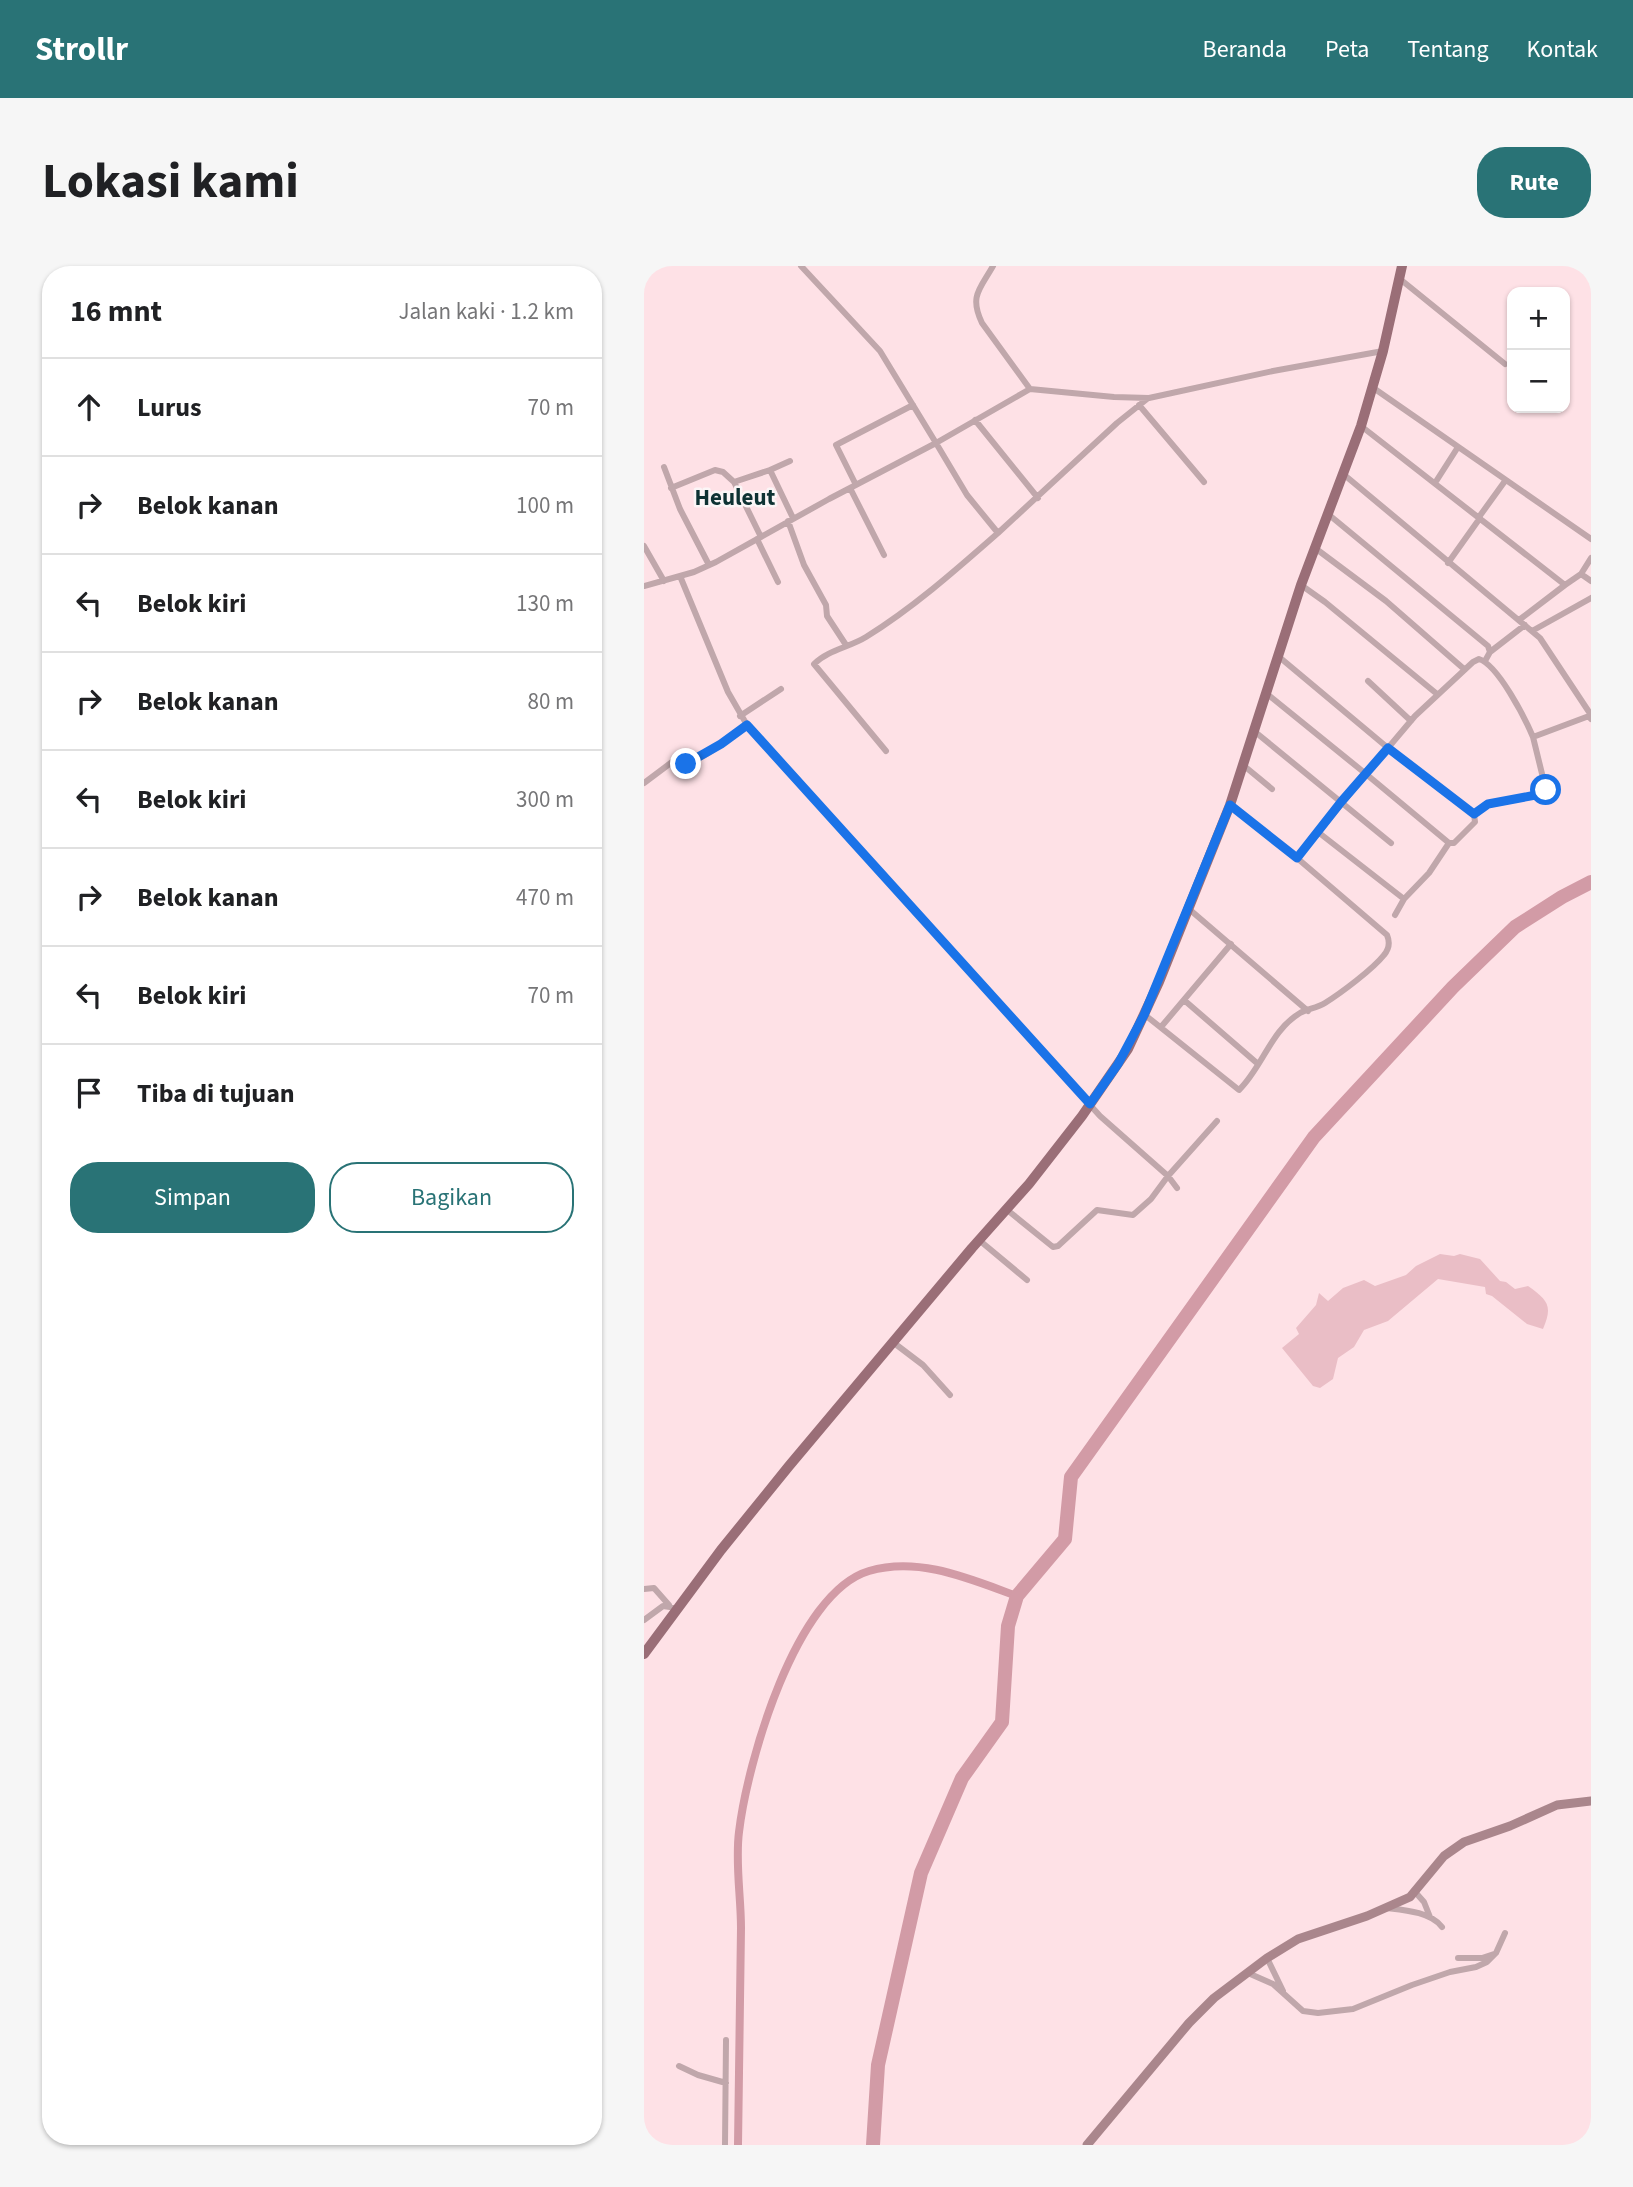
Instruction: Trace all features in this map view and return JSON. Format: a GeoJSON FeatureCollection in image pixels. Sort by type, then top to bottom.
{"type":"FeatureCollection","features":[{"type":"Feature","properties":{"kind":"main road"},"geometry":{"type":"LineString","coordinates":[[644,1654],[673,1606],[979,1240],[1029,1184],[1118,1064],[1144,1015],[1230,805],[1301,585],[1361,426],[1383,351],[1402,266]]}},
{"type":"Feature","properties":{"kind":"street"},"geometry":{"type":"LineString","coordinates":[[801,266],[880,351],[967,495],[998,533]]}},
{"type":"Feature","properties":{"kind":"street"},"geometry":{"type":"LineString","coordinates":[[993,266],[974,298],[976,311],[1030,389]]}},
{"type":"Feature","properties":{"kind":"street"},"geometry":{"type":"LineString","coordinates":[[1400,279],[1505,364]]}},
{"type":"Feature","properties":{"kind":"street"},"geometry":{"type":"LineString","coordinates":[[644,586],[664,582],[709,565],[936,443],[1030,389],[1149,398],[1273,370],[1383,351]]}},
{"type":"Feature","properties":{"kind":"street"},"geometry":{"type":"LineString","coordinates":[[1372,387],[1591,539]]}},
{"type":"Feature","properties":{"kind":"street"},"geometry":{"type":"LineString","coordinates":[[886,751],[814,666],[815,662],[865,638],[896,616],[998,533],[1117,423],[1149,398]]}},
{"type":"Feature","properties":{"kind":"street"},"geometry":{"type":"LineString","coordinates":[[884,555],[836,445],[913,405]]}},
{"type":"Feature","properties":{"kind":"street"},"geometry":{"type":"LineString","coordinates":[[1139,405],[1204,482]]}},
{"type":"Feature","properties":{"kind":"street"},"geometry":{"type":"LineString","coordinates":[[975,420],[1038,498]]}},
{"type":"Feature","properties":{"kind":"street"},"geometry":{"type":"LineString","coordinates":[[1361,426],[1565,585]]}},
{"type":"Feature","properties":{"kind":"street"},"geometry":{"type":"LineString","coordinates":[[1435,483],[1458,447]]}},
{"type":"Feature","properties":{"kind":"street"},"geometry":{"type":"LineString","coordinates":[[734,482],[790,461]]}},
{"type":"Feature","properties":{"kind":"street"},"geometry":{"type":"LineString","coordinates":[[664,467],[671,488],[709,565]]}},
{"type":"Feature","properties":{"kind":"street"},"geometry":{"type":"LineString","coordinates":[[671,488],[715,470],[723,472],[734,482],[778,582]]}},
{"type":"Feature","properties":{"kind":"street"},"geometry":{"type":"LineString","coordinates":[[770,470],[791,520],[804,565],[826,605],[827,616],[846,645]]}},
{"type":"Feature","properties":{"kind":"street"},"geometry":{"type":"LineString","coordinates":[[1342,473],[1522,622],[1556,659],[1590,717],[1533,737]]}},
{"type":"Feature","properties":{"kind":"street"},"geometry":{"type":"LineString","coordinates":[[1448,563],[1506,481]]}},
{"type":"Feature","properties":{"kind":"street"},"geometry":{"type":"LineString","coordinates":[[1328,514],[1488,646],[1490,652]]}},
{"type":"Feature","properties":{"kind":"street"},"geometry":{"type":"LineString","coordinates":[[644,546],[664,582]]}},
{"type":"Feature","properties":{"kind":"street"},"geometry":{"type":"LineString","coordinates":[[1315,548],[1386,601],[1464,670]]}},
{"type":"Feature","properties":{"kind":"street"},"geometry":{"type":"LineString","coordinates":[[1485,661],[1490,652],[1522,622],[1581,574],[1591,558]]}},
{"type":"Feature","properties":{"kind":"street"},"geometry":{"type":"LineString","coordinates":[[1581,574],[1591,581]]}},
{"type":"Feature","properties":{"kind":"street"},"geometry":{"type":"LineString","coordinates":[[680,576],[740,716],[747,725],[1090,1104],[1168,1176],[1177,1188]]}},
{"type":"Feature","properties":{"kind":"street"},"geometry":{"type":"LineString","coordinates":[[1301,585],[1437,694]]}},
{"type":"Feature","properties":{"kind":"street"},"geometry":{"type":"LineString","coordinates":[[1532,631],[1591,598]]}},
{"type":"Feature","properties":{"kind":"street"},"geometry":{"type":"LineString","coordinates":[[1266,693],[1449,843],[1454,843],[1475,822],[1474,814],[1388,748],[1278,656]]}},
{"type":"Feature","properties":{"kind":"street"},"geometry":{"type":"LineString","coordinates":[[1297,858],[1411,721],[1476,660],[1485,661],[1520,707],[1533,737],[1546,790],[1541,794],[1488,804],[1474,814]]}},
{"type":"Feature","properties":{"kind":"street"},"geometry":{"type":"LineString","coordinates":[[1368,681],[1411,721]]}},
{"type":"Feature","properties":{"kind":"street"},"geometry":{"type":"LineString","coordinates":[[740,716],[782,689]]}},
{"type":"Feature","properties":{"kind":"street"},"geometry":{"type":"LineString","coordinates":[[644,783],[673,762],[686,764],[699,757],[747,725]]}},
{"type":"Feature","properties":{"kind":"street"},"geometry":{"type":"LineString","coordinates":[[1254,731],[1391,842]]}},
{"type":"Feature","properties":{"kind":"street"},"geometry":{"type":"LineString","coordinates":[[1243,765],[1272,789]]}},
{"type":"Feature","properties":{"kind":"street"},"geometry":{"type":"LineString","coordinates":[[1144,1015],[1237,1090],[1278,1034],[1300,1013],[1323,1004],[1359,976],[1384,955],[1390,941],[1387,935],[1297,858],[1230,805]]}},
{"type":"Feature","properties":{"kind":"street"},"geometry":{"type":"LineString","coordinates":[[1318,832],[1404,899]]}},
{"type":"Feature","properties":{"kind":"street"},"geometry":{"type":"LineString","coordinates":[[1395,915],[1404,899],[1429,873],[1449,843]]}},
{"type":"Feature","properties":{"kind":"street"},"geometry":{"type":"LineString","coordinates":[[1189,909],[1308,1011]]}},
{"type":"Feature","properties":{"kind":"street"},"geometry":{"type":"LineString","coordinates":[[1161,1027],[1231,944]]}},
{"type":"Feature","properties":{"kind":"street"},"geometry":{"type":"LineString","coordinates":[[1184,1000],[1258,1064]]}},
{"type":"Feature","properties":{"kind":"street"},"geometry":{"type":"LineString","coordinates":[[1006,1209],[1050,1246],[1056,1247],[1097,1210],[1133,1215],[1152,1199],[1168,1176],[1217,1121]]}},
{"type":"Feature","properties":{"kind":"street"},"geometry":{"type":"LineString","coordinates":[[979,1240],[1027,1280]]}},
{"type":"Feature","properties":{"kind":"street"},"geometry":{"type":"LineString","coordinates":[[894,1343],[923,1365],[950,1395]]}},
{"type":"Feature","properties":{"kind":"street"},"geometry":{"type":"LineString","coordinates":[[644,1589],[653,1588],[673,1606]]}},
{"type":"Feature","properties":{"kind":"street"},"geometry":{"type":"LineString","coordinates":[[644,1620],[663,1606],[673,1606]]}},
{"type":"Feature","properties":{"kind":"street"},"geometry":{"type":"LineString","coordinates":[[1087,2145],[1189,2023],[1214,1998],[1267,1958],[1298,1939],[1385,1908],[1416,1893],[1444,1856],[1464,1842],[1510,1826],[1557,1805],[1591,1801]]}},
{"type":"Feature","properties":{"kind":"street"},"geometry":{"type":"LineString","coordinates":[[1416,1893],[1424,1902],[1430,1917]]}},
{"type":"Feature","properties":{"kind":"street"},"geometry":{"type":"LineString","coordinates":[[1385,1908],[1430,1917],[1437,1920],[1442,1927]]}},
{"type":"Feature","properties":{"kind":"street"},"geometry":{"type":"LineString","coordinates":[[1248,1973],[1260,1977],[1284,1993],[1303,2011],[1318,2013],[1353,2009],[1450,1972],[1487,1962],[1496,1953],[1505,1933]]}},
{"type":"Feature","properties":{"kind":"street"},"geometry":{"type":"LineString","coordinates":[[1458,1958],[1482,1958],[1496,1953]]}},
{"type":"Feature","properties":{"kind":"street"},"geometry":{"type":"LineString","coordinates":[[1267,1958],[1284,1993]]}},
{"type":"Feature","properties":{"kind":"street"},"geometry":{"type":"LineString","coordinates":[[725,2145],[726,2040]]}},
{"type":"Feature","properties":{"kind":"street"},"geometry":{"type":"LineString","coordinates":[[679,2066],[726,2083]]}},
{"type":"Feature","properties":{"kind":"shaded area"},"geometry":{"type":"Polygon","coordinates":[[[1440,1254],[1460,1254],[1480,1259],[1500,1281],[1515,1289],[1528,1286],[1535,1291],[1547,1304],[1548,1315],[1543,1329],[1527,1324],[1486,1294],[1485,1287],[1438,1279],[1388,1321],[1364,1330],[1354,1347],[1338,1358],[1333,1379],[1320,1388],[1313,1386],[1282,1348],[1299,1334],[1296,1328],[1316,1305],[1319,1293],[1328,1301],[1343,1288],[1364,1280],[1375,1286],[1406,1275],[1416,1266],[1440,1254]]]}},
{"type":"Feature","properties":{"kind":"waterway"},"geometry":{"type":"LineString","coordinates":[[873,2145],[878,2065],[921,1873],[962,1778],[1002,1722],[1008,1626],[1017,1596],[1065,1539],[1071,1477],[1314,1137],[1453,987],[1515,927],[1591,882]]}},
{"type":"Feature","properties":{"kind":"waterway"},"geometry":{"type":"LineString","coordinates":[[738,2145],[741,1928],[739,1832],[752,1766],[764,1725],[797,1645],[819,1612],[842,1586],[869,1571],[888,1567],[925,1568],[963,1577],[1017,1596]]}},
{"type":"Feature","properties":{"kind":"district","name":"Heuleut"},"geometry":{"type":"Point","coordinates":[735,497]}},
{"type":"Feature","properties":{"kind":"route"},"geometry":{"type":"LineString","coordinates":[[686,764],[747,725],[1090,1104],[1128,1049],[1144,1015],[1230,805],[1297,858],[1388,748],[1474,814],[1488,804],[1530,797],[1546,790]]}}]}
